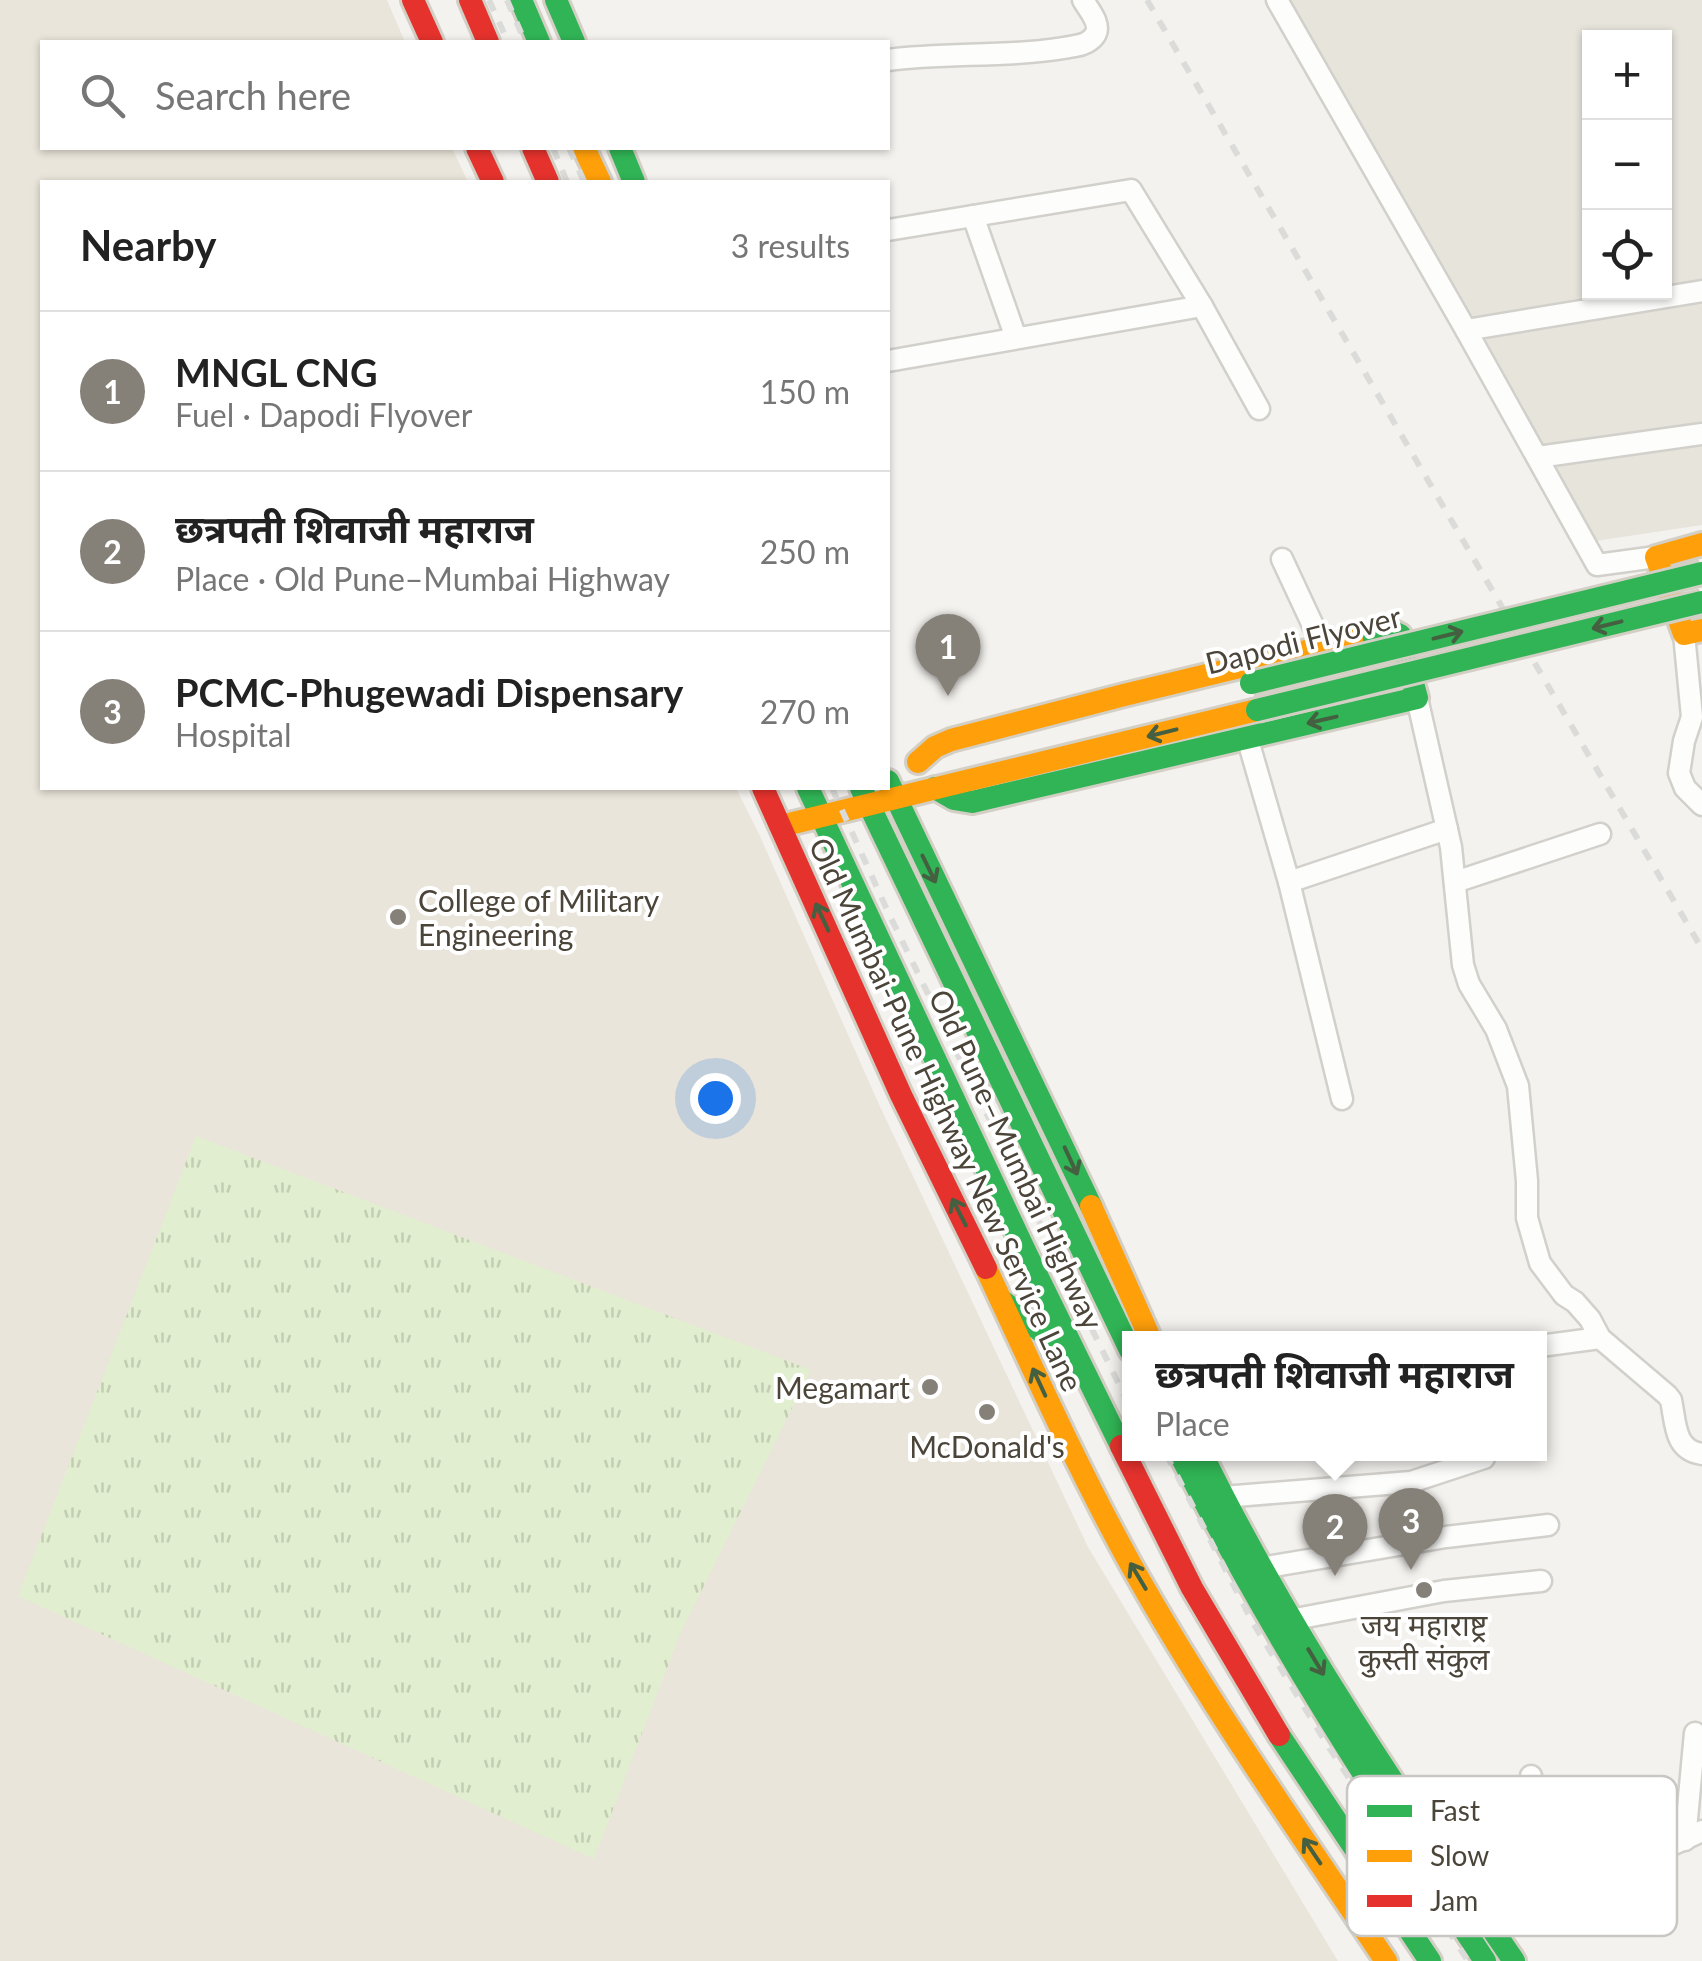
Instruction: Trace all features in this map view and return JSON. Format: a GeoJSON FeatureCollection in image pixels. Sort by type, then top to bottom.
{"type":"FeatureCollection","features":[{"type":"Feature","properties":{"kind":"main road"},"geometry":{"type":"LineString","coordinates":[[413,0],[431,40]]}},
{"type":"Feature","properties":{"kind":"main road"},"geometry":{"type":"LineString","coordinates":[[470,0],[487,40]]}},
{"type":"Feature","properties":{"kind":"main road"},"geometry":{"type":"LineString","coordinates":[[521,0],[538,40]]}},
{"type":"Feature","properties":{"kind":"main road"},"geometry":{"type":"LineString","coordinates":[[556,0],[573,40]]}},
{"type":"Feature","properties":{"kind":"main road"},"geometry":{"type":"LineString","coordinates":[[478,150],[491,180]]}},
{"type":"Feature","properties":{"kind":"main road"},"geometry":{"type":"LineString","coordinates":[[534,150],[547,180]]}},
{"type":"Feature","properties":{"kind":"main road"},"geometry":{"type":"LineString","coordinates":[[585,150],[599,180]]}},
{"type":"Feature","properties":{"kind":"main road"},"geometry":{"type":"LineString","coordinates":[[621,150],[633,180]]}},
{"type":"Feature","properties":{"kind":"main road"},"geometry":{"type":"LineString","coordinates":[[1693,632],[1656,558],[1702,544]]}},
{"type":"Feature","properties":{"kind":"main road","name":"Dapodi Flyover"},"geometry":{"type":"LineString","coordinates":[[918,762],[1702,573]]}},
{"type":"Feature","properties":{"kind":"main road","name":"Dapodi Flyover"},"geometry":{"type":"LineString","coordinates":[[891,789],[935,788],[1702,602]]}},
{"type":"Feature","properties":{"kind":"main road"},"geometry":{"type":"LineString","coordinates":[[890,769],[918,762],[951,740],[1124,694],[1392,631],[1400,635],[1417,698],[972,802],[954,799],[935,788]]}},
{"type":"Feature","properties":{"kind":"main road","name":"Old Pune–Mumbai Highway"},"geometry":{"type":"LineString","coordinates":[[891,789],[1069,1156],[1147,1331]]}},
{"type":"Feature","properties":{"kind":"main road"},"geometry":{"type":"LineString","coordinates":[[766,794],[797,790]]}},
{"type":"Feature","properties":{"kind":"main road","name":"Old Pune–Mumbai Highway"},"geometry":{"type":"LineString","coordinates":[[813,790],[1026,1253],[1122,1448]]}},
{"type":"Feature","properties":{"kind":"main road","name":"Old Mumbai-Pune Highway New Service Lane"},"geometry":{"type":"LineString","coordinates":[[766,794],[901,1095],[1078,1464],[1195,1673],[1347,1903]]}},
{"type":"Feature","properties":{"kind":"main road","name":"Dapodi Flyover"},"geometry":{"type":"LineString","coordinates":[[781,826],[822,816],[865,796]]}},
{"type":"Feature","properties":{"kind":"main road","name":"Old Pune–Mumbai Highway"},"geometry":{"type":"LineString","coordinates":[[865,796],[1122,1333]]}},
{"type":"Feature","properties":{"kind":"main road"},"geometry":{"type":"LineString","coordinates":[[1002,1300],[1080,1362]]}},
{"type":"Feature","properties":{"kind":"main road","name":"Old Pune–Mumbai Highway"},"geometry":{"type":"LineString","coordinates":[[1128,1461],[1231,1655],[1347,1836]]}},
{"type":"Feature","properties":{"kind":"main road"},"geometry":{"type":"LineString","coordinates":[[1183,1461],[1227,1550],[1275,1634],[1366,1776]]}},
{"type":"Feature","properties":{"kind":"main road"},"geometry":{"type":"LineString","coordinates":[[1205,1461],[1290,1620],[1388,1776]]}},
{"type":"Feature","properties":{"kind":"main road","name":"Old Mumbai-Pune Highway New Service Lane"},"geometry":{"type":"LineString","coordinates":[[1369,1936],[1386,1961]]}},
{"type":"Feature","properties":{"kind":"main road","name":"Old Pune–Mumbai Highway"},"geometry":{"type":"LineString","coordinates":[[1413,1936],[1430,1961]]}},
{"type":"Feature","properties":{"kind":"main road"},"geometry":{"type":"LineString","coordinates":[[1469,1936],[1485,1961]]}},
{"type":"Feature","properties":{"kind":"main road"},"geometry":{"type":"LineString","coordinates":[[1497,1936],[1514,1961]]}},
{"type":"Feature","properties":{"kind":"street"},"geometry":{"type":"LineString","coordinates":[[890,60],[1085,44],[1098,30],[1083,0]]}},
{"type":"Feature","properties":{"kind":"street"},"geometry":{"type":"LineString","coordinates":[[1277,0],[1597,564],[1656,558]]}},
{"type":"Feature","properties":{"kind":"street"},"geometry":{"type":"LineString","coordinates":[[890,230],[1131,190],[1259,409]]}},
{"type":"Feature","properties":{"kind":"street"},"geometry":{"type":"LineString","coordinates":[[972,216],[1016,338]]}},
{"type":"Feature","properties":{"kind":"street"},"geometry":{"type":"LineString","coordinates":[[1466,330],[1702,291]]}},
{"type":"Feature","properties":{"kind":"street"},"geometry":{"type":"LineString","coordinates":[[890,361],[1202,306]]}},
{"type":"Feature","properties":{"kind":"street"},"geometry":{"type":"LineString","coordinates":[[1538,458],[1702,434]]}},
{"type":"Feature","properties":{"kind":"street"},"geometry":{"type":"LineString","coordinates":[[1282,559],[1323,647]]}},
{"type":"Feature","properties":{"kind":"street"},"geometry":{"type":"LineString","coordinates":[[1693,632],[1692,717],[1679,773],[1685,788],[1702,805]]}},
{"type":"Feature","properties":{"kind":"street"},"geometry":{"type":"LineString","coordinates":[[1417,698],[1447,829],[1462,965],[1496,1030],[1518,1086],[1528,1218],[1540,1263],[1564,1296],[1590,1319],[1600,1338],[1661,1388],[1671,1400],[1681,1442],[1691,1452],[1702,1454]]}},
{"type":"Feature","properties":{"kind":"street"},"geometry":{"type":"LineString","coordinates":[[1247,737],[1289,882],[1342,1099]]}},
{"type":"Feature","properties":{"kind":"street"},"geometry":{"type":"LineString","coordinates":[[1289,882],[1447,829]]}},
{"type":"Feature","properties":{"kind":"street"},"geometry":{"type":"LineString","coordinates":[[1455,882],[1600,834]]}},
{"type":"Feature","properties":{"kind":"street"},"geometry":{"type":"LineString","coordinates":[[1547,1345],[1600,1338]]}},
{"type":"Feature","properties":{"kind":"street"},"geometry":{"type":"LineString","coordinates":[[1222,1498],[1411,1482],[1475,1461]]}},
{"type":"Feature","properties":{"kind":"street"},"geometry":{"type":"LineString","coordinates":[[1261,1568],[1446,1537],[1548,1525]]}},
{"type":"Feature","properties":{"kind":"street"},"geometry":{"type":"LineString","coordinates":[[1290,1620],[1444,1591],[1541,1581]]}},
{"type":"Feature","properties":{"kind":"street"},"geometry":{"type":"LineString","coordinates":[[1693,1836],[1695,1733]]}},
{"type":"Feature","properties":{"kind":"shaded area","name":"College of Military Engineering"},"geometry":{"type":"Polygon","coordinates":[[[0,0],[387,0],[404,40],[40,40],[40,150],[453,150],[467,180],[40,180],[40,790],[737,790],[877,1100],[1088,1547],[1338,1961],[0,1961],[0,0]]]}},
{"type":"Feature","properties":{"kind":"shaded area"},"geometry":{"type":"Polygon","coordinates":[[[1277,0],[1702,0],[1702,525],[1589,542],[1277,0]]]}},
{"type":"Feature","properties":{"kind":"green space"},"geometry":{"type":"Polygon","coordinates":[[[196,1136],[811,1370],[680,1634],[594,1859],[18,1596],[196,1136]]]}},
{"type":"Feature","properties":{"kind":"railway"},"geometry":{"type":"LineString","coordinates":[[489,0],[507,40]]}},
{"type":"Feature","properties":{"kind":"railway"},"geometry":{"type":"LineString","coordinates":[[507,0],[524,40]]}},
{"type":"Feature","properties":{"kind":"railway"},"geometry":{"type":"LineString","coordinates":[[1147,0],[1702,949]]}},
{"type":"Feature","properties":{"kind":"railway"},"geometry":{"type":"LineString","coordinates":[[554,150],[566,180]]}},
{"type":"Feature","properties":{"kind":"railway"},"geometry":{"type":"LineString","coordinates":[[570,150],[583,180]]}},
{"type":"Feature","properties":{"kind":"railway"},"geometry":{"type":"LineString","coordinates":[[833,790],[888,912],[1122,1391]]}},
{"type":"Feature","properties":{"kind":"railway"},"geometry":{"type":"LineString","coordinates":[[1170,1461],[1253,1623],[1348,1776]]}},
{"type":"Feature","properties":{"kind":"railway"},"geometry":{"type":"LineString","coordinates":[[1452,1936],[1468,1961]]}},
{"type":"Feature","properties":{"kind":"traffic: fast"},"geometry":{"type":"LineString","coordinates":[[521,0],[538,40]]}},
{"type":"Feature","properties":{"kind":"traffic: fast"},"geometry":{"type":"LineString","coordinates":[[556,0],[573,40]]}},
{"type":"Feature","properties":{"kind":"traffic: fast"},"geometry":{"type":"LineString","coordinates":[[621,150],[633,180]]}},
{"type":"Feature","properties":{"kind":"traffic: fast"},"geometry":{"type":"LineString","coordinates":[[1251,683],[1702,573]]}},
{"type":"Feature","properties":{"kind":"traffic: fast"},"geometry":{"type":"LineString","coordinates":[[1257,710],[1702,602]]}},
{"type":"Feature","properties":{"kind":"traffic: fast"},"geometry":{"type":"LineString","coordinates":[[935,788],[954,799],[972,802],[1417,698],[1400,635],[1392,631],[1352,640]]}},
{"type":"Feature","properties":{"kind":"traffic: fast"},"geometry":{"type":"LineString","coordinates":[[890,785],[1091,1206]]}},
{"type":"Feature","properties":{"kind":"traffic: fast"},"geometry":{"type":"LineString","coordinates":[[809,790],[1121,1446]]}},
{"type":"Feature","properties":{"kind":"traffic: fast"},"geometry":{"type":"LineString","coordinates":[[862,790],[1122,1333]]}},
{"type":"Feature","properties":{"kind":"traffic: fast"},"geometry":{"type":"LineString","coordinates":[[1001,1300],[1071,1355]]}},
{"type":"Feature","properties":{"kind":"traffic: fast"},"geometry":{"type":"LineString","coordinates":[[1184,1461],[1250,1585],[1365,1776]]}},
{"type":"Feature","properties":{"kind":"traffic: fast"},"geometry":{"type":"LineString","coordinates":[[1206,1461],[1272,1586],[1389,1776]]}},
{"type":"Feature","properties":{"kind":"traffic: fast"},"geometry":{"type":"LineString","coordinates":[[1279,1735],[1347,1837]]}},
{"type":"Feature","properties":{"kind":"traffic: fast"},"geometry":{"type":"LineString","coordinates":[[1413,1936],[1430,1961]]}},
{"type":"Feature","properties":{"kind":"traffic: fast"},"geometry":{"type":"LineString","coordinates":[[1469,1936],[1485,1961]]}},
{"type":"Feature","properties":{"kind":"traffic: fast"},"geometry":{"type":"LineString","coordinates":[[1497,1936],[1514,1961]]}},
{"type":"Feature","properties":{"kind":"traffic: slow"},"geometry":{"type":"LineString","coordinates":[[585,150],[599,180]]}},
{"type":"Feature","properties":{"kind":"traffic: slow"},"geometry":{"type":"LineString","coordinates":[[1702,544],[1656,557],[1684,634],[1702,630]]}},
{"type":"Feature","properties":{"kind":"traffic: slow"},"geometry":{"type":"LineString","coordinates":[[918,762],[935,747],[951,740],[1352,640]]}},
{"type":"Feature","properties":{"kind":"traffic: slow"},"geometry":{"type":"LineString","coordinates":[[781,826],[1257,710]]}},
{"type":"Feature","properties":{"kind":"traffic: slow"},"geometry":{"type":"LineString","coordinates":[[1091,1206],[1147,1331]]}},
{"type":"Feature","properties":{"kind":"traffic: slow"},"geometry":{"type":"LineString","coordinates":[[986,1268],[1055,1417],[1130,1563],[1190,1665],[1347,1903]]}},
{"type":"Feature","properties":{"kind":"traffic: slow"},"geometry":{"type":"LineString","coordinates":[[1369,1936],[1386,1961]]}},
{"type":"Feature","properties":{"kind":"traffic: jam"},"geometry":{"type":"LineString","coordinates":[[413,0],[431,40]]}},
{"type":"Feature","properties":{"kind":"traffic: jam"},"geometry":{"type":"LineString","coordinates":[[470,0],[487,40]]}},
{"type":"Feature","properties":{"kind":"traffic: jam"},"geometry":{"type":"LineString","coordinates":[[478,150],[492,180]]}},
{"type":"Feature","properties":{"kind":"traffic: jam"},"geometry":{"type":"LineString","coordinates":[[534,150],[547,180]]}},
{"type":"Feature","properties":{"kind":"traffic: jam"},"geometry":{"type":"LineString","coordinates":[[764,790],[901,1095],[986,1268]]}},
{"type":"Feature","properties":{"kind":"traffic: jam"},"geometry":{"type":"LineString","coordinates":[[1128,1461],[1192,1588],[1279,1735]]}},
{"type":"Feature","properties":{"kind":"place","name":"MNGL CNG"},"geometry":{"type":"Point","coordinates":[948,696]}},
{"type":"Feature","properties":{"kind":"place","name":"College of Military Engineering"},"geometry":{"type":"Point","coordinates":[398,917]}},
{"type":"Feature","properties":{"kind":"place","name":"Megamart"},"geometry":{"type":"Point","coordinates":[930,1387]}},
{"type":"Feature","properties":{"kind":"place","name":"McDonald's"},"geometry":{"type":"Point","coordinates":[987,1412]}},
{"type":"Feature","properties":{"kind":"place","name":"PCMC-Phugewadi Dispensary"},"geometry":{"type":"Point","coordinates":[1411,1570]}},
{"type":"Feature","properties":{"kind":"place","name":"छत्रपती शिवाजी महाराज"},"geometry":{"type":"Point","coordinates":[1335,1576]}},
{"type":"Feature","properties":{"kind":"place","name":"जय महाराष्ट्र कुस्ती संकुल"},"geometry":{"type":"Point","coordinates":[1424,1590]}}]}
